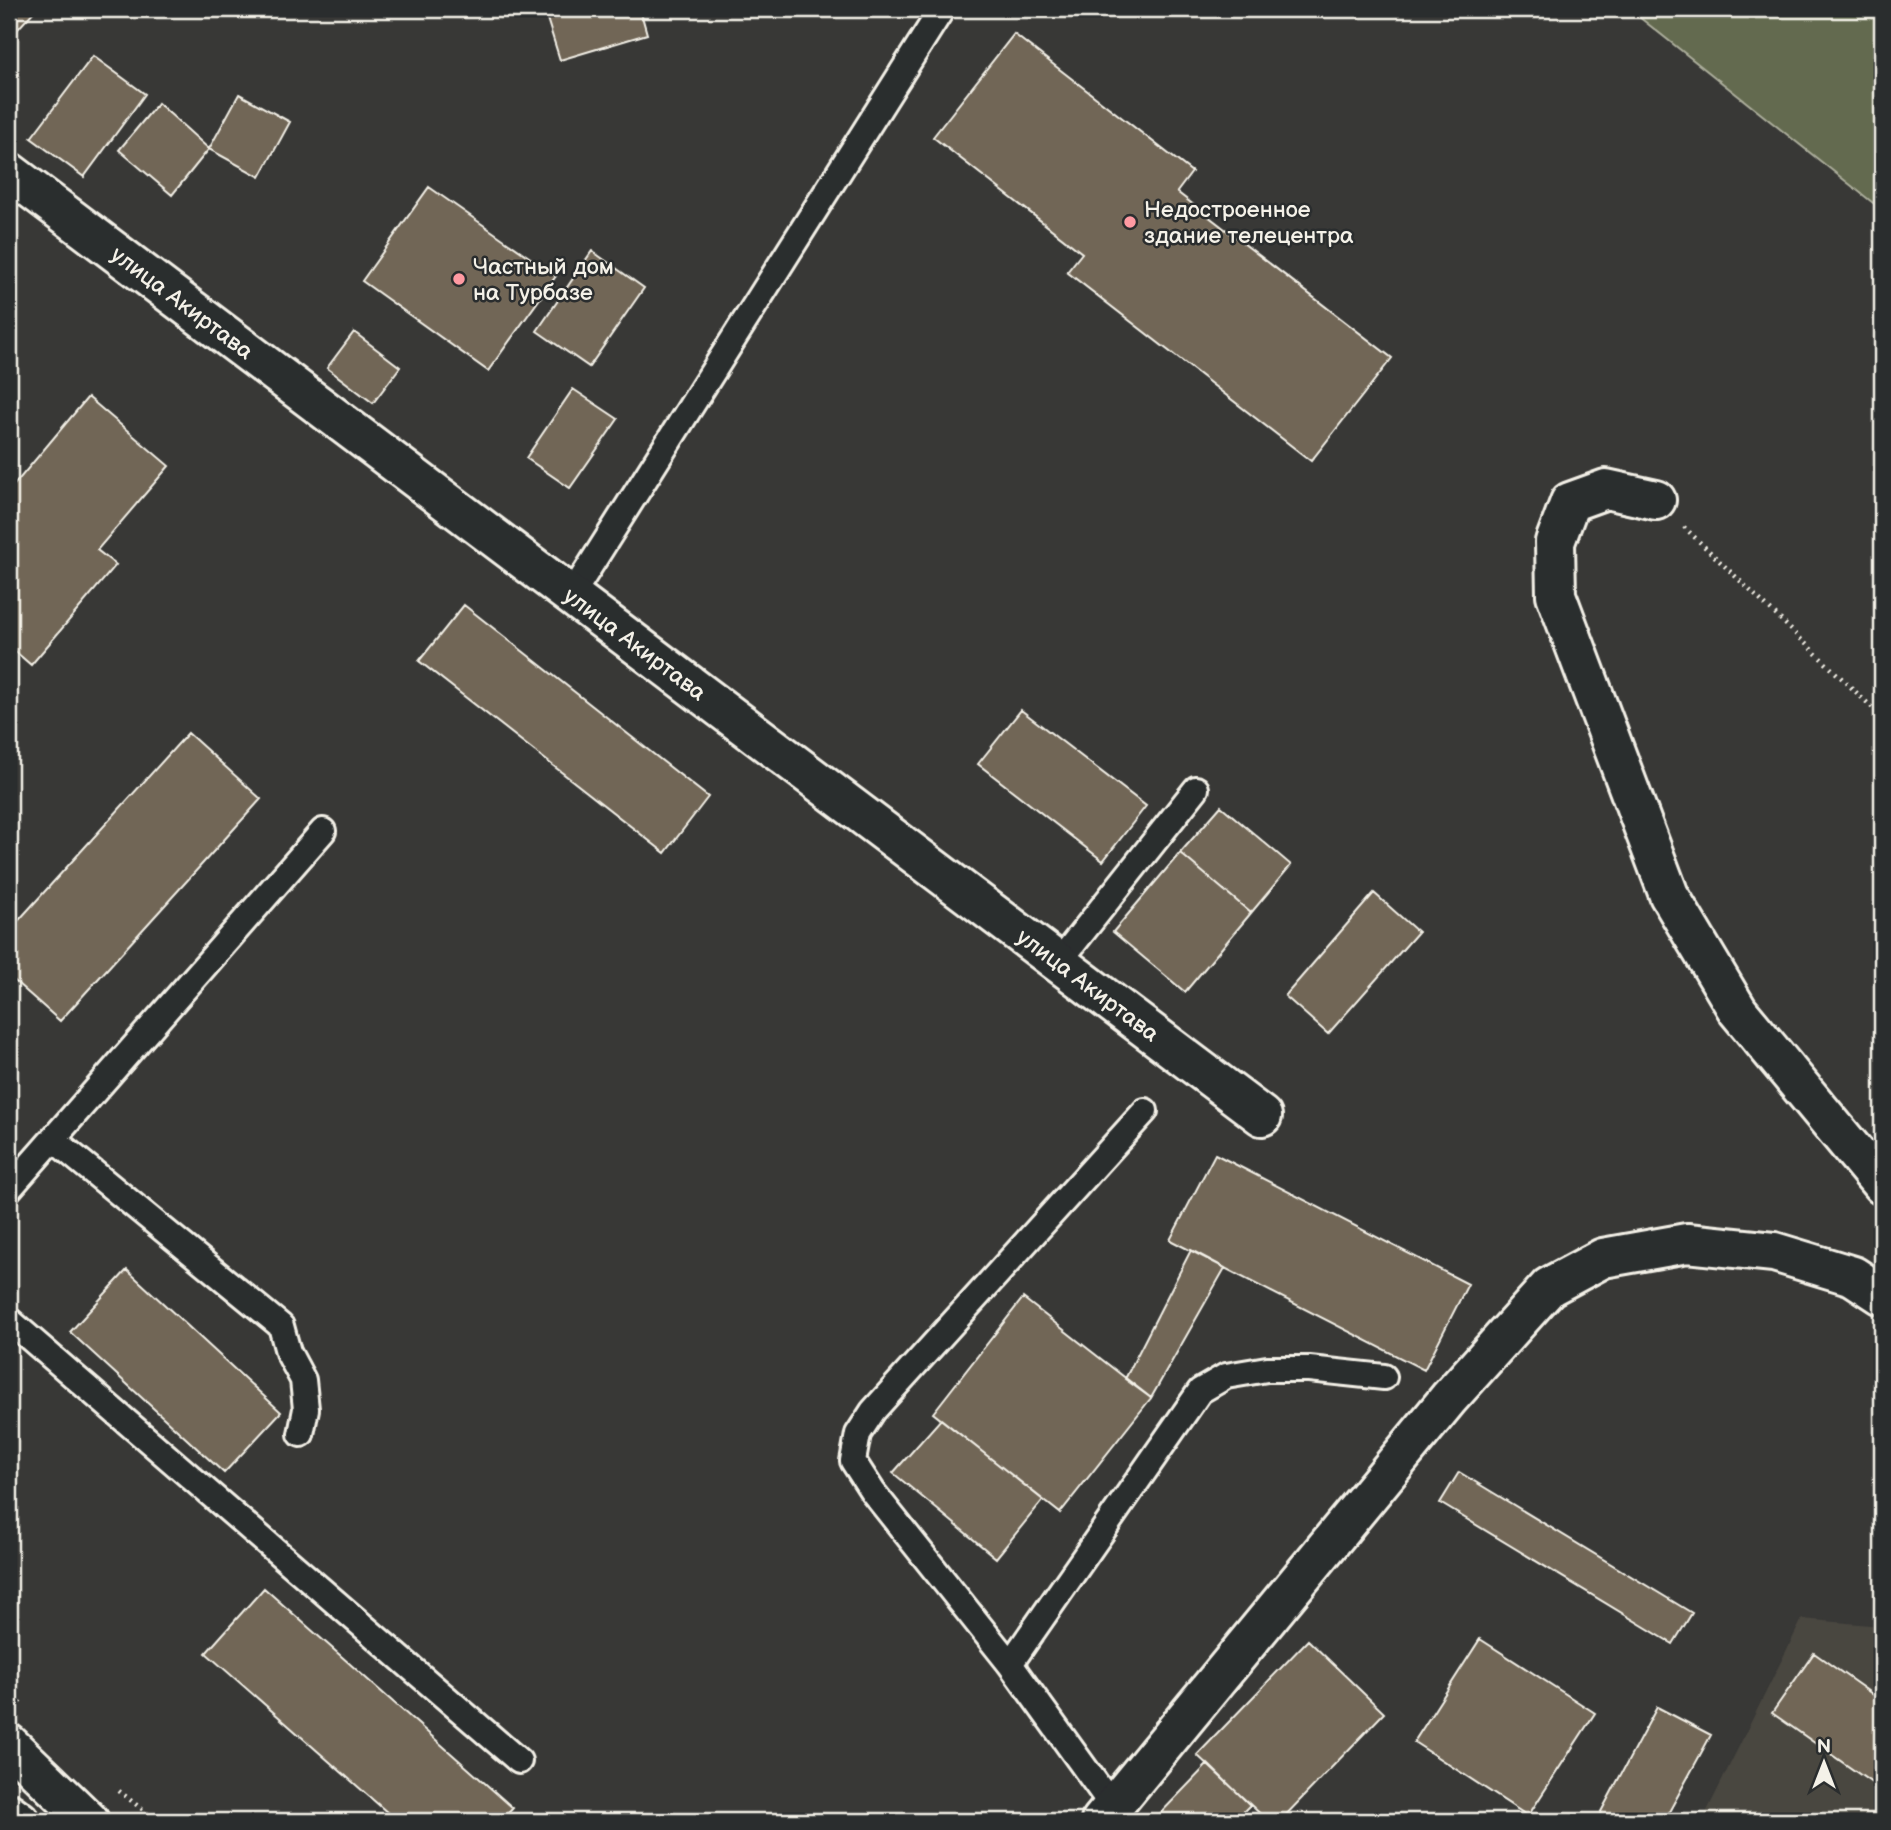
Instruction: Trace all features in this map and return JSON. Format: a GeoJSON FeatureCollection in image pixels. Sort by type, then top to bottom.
{"type":"FeatureCollection","features":[{"type":"Feature","properties":{"kind":"main road","name":"улица Акиртава"},"geometry":{"type":"LineString","coordinates":[[9,172],[1262,1116]]}},
{"type":"Feature","properties":{"kind":"main road"},"geometry":{"type":"LineString","coordinates":[[1656,500],[1606,489],[1570,502],[1555,542],[1556,595],[1669,895],[1738,1011],[1882,1185]]}},
{"type":"Feature","properties":{"kind":"main road"},"geometry":{"type":"LineString","coordinates":[[1107,1814],[1449,1398],[1549,1287],[1603,1258],[1687,1243],[1774,1252],[1853,1276],[1882,1295]]}},
{"type":"Feature","properties":{"kind":"main road"},"geometry":{"type":"LineString","coordinates":[[9,1745],[89,1821]]}},
{"type":"Feature","properties":{"kind":"main road"},"geometry":{"type":"LineString","coordinates":[[9,1813],[20,1821]]}},
{"type":"Feature","properties":{"kind":"lane"},"geometry":{"type":"LineString","coordinates":[[571,596],[942,9]]}},
{"type":"Feature","properties":{"kind":"lane"},"geometry":{"type":"LineString","coordinates":[[1058,963],[1196,789]]}},
{"type":"Feature","properties":{"kind":"lane"},"geometry":{"type":"LineString","coordinates":[[9,1189],[323,831]]}},
{"type":"Feature","properties":{"kind":"lane"},"geometry":{"type":"LineString","coordinates":[[1107,1814],[1010,1664],[873,1492],[853,1461],[858,1434],[873,1411],[1144,1111]]}},
{"type":"Feature","properties":{"kind":"lane"},"geometry":{"type":"LineString","coordinates":[[52,1139],[281,1326],[288,1352],[303,1380],[306,1409],[301,1434]]}},
{"type":"Feature","properties":{"kind":"lane"},"geometry":{"type":"LineString","coordinates":[[9,1320],[519,1761]]}},
{"type":"Feature","properties":{"kind":"lane"},"geometry":{"type":"LineString","coordinates":[[1010,1664],[1200,1391],[1226,1376],[1268,1369],[1309,1369],[1384,1377]]}},
{"type":"Feature","properties":{"kind":"path"},"geometry":{"type":"LineString","coordinates":[[1656,500],[1882,717]]}},
{"type":"Feature","properties":{"kind":"shaded area"},"geometry":{"type":"Polygon","coordinates":[[[1802,1619],[1882,1626],[1882,1821],[1702,1821],[1802,1619]]]}},
{"type":"Feature","properties":{"kind":"green space"},"geometry":{"type":"Polygon","coordinates":[[[1629,9],[1882,9],[1882,210],[1629,9]]]}},
{"type":"Feature","properties":{"kind":"building"},"geometry":{"type":"Polygon","coordinates":[[[9,9],[36,9],[9,39],[9,9]]]}},
{"type":"Feature","properties":{"kind":"building"},"geometry":{"type":"Polygon","coordinates":[[[544,9],[640,9],[647,34],[560,60],[544,9]]]}},
{"type":"Feature","properties":{"kind":"building","name":"Недостроенное здание телецентра"},"geometry":{"type":"Polygon","coordinates":[[[1014,34],[1192,172],[1177,192],[1392,358],[1311,461],[1067,272],[1082,253],[933,137],[1014,34]]]}},
{"type":"Feature","properties":{"kind":"building"},"geometry":{"type":"Polygon","coordinates":[[[93,56],[145,94],[84,177],[31,138],[93,56]]]}},
{"type":"Feature","properties":{"kind":"building"},"geometry":{"type":"Polygon","coordinates":[[[239,94],[290,122],[260,177],[209,149],[239,94]]]}},
{"type":"Feature","properties":{"kind":"building"},"geometry":{"type":"Polygon","coordinates":[[[158,103],[209,149],[172,195],[119,150],[158,103]]]}},
{"type":"Feature","properties":{"kind":"building","name":"Частный дом на Турбазе"},"geometry":{"type":"Polygon","coordinates":[[[429,187],[556,276],[488,371],[362,281],[429,187]]]}},
{"type":"Feature","properties":{"kind":"building"},"geometry":{"type":"Polygon","coordinates":[[[592,251],[644,288],[589,367],[537,331],[592,251]]]}},
{"type":"Feature","properties":{"kind":"building"},"geometry":{"type":"Polygon","coordinates":[[[354,332],[400,367],[373,403],[327,368],[354,332]]]}},
{"type":"Feature","properties":{"kind":"building"},"geometry":{"type":"Polygon","coordinates":[[[573,389],[618,419],[570,488],[526,458],[573,389]]]}},
{"type":"Feature","properties":{"kind":"building"},"geometry":{"type":"Polygon","coordinates":[[[88,397],[169,466],[97,550],[116,565],[31,665],[9,646],[9,491],[88,397]]]}},
{"type":"Feature","properties":{"kind":"building"},"geometry":{"type":"Polygon","coordinates":[[[464,605],[708,797],[665,853],[419,661],[464,605]]]}},
{"type":"Feature","properties":{"kind":"building"},"geometry":{"type":"Polygon","coordinates":[[[1021,710],[1146,806],[1103,861],[978,764],[1021,710]]]}},
{"type":"Feature","properties":{"kind":"building"},"geometry":{"type":"Polygon","coordinates":[[[188,733],[261,799],[60,1021],[9,976],[9,931],[188,733]]]}},
{"type":"Feature","properties":{"kind":"building"},"geometry":{"type":"Polygon","coordinates":[[[1221,806],[1291,865],[1251,913],[1180,853],[1221,806]]]}},
{"type":"Feature","properties":{"kind":"building"},"geometry":{"type":"Polygon","coordinates":[[[1180,853],[1251,913],[1185,992],[1113,932],[1180,853]]]}},
{"type":"Feature","properties":{"kind":"building"},"geometry":{"type":"Polygon","coordinates":[[[1374,893],[1418,932],[1328,1034],[1285,996],[1374,893]]]}},
{"type":"Feature","properties":{"kind":"building"},"geometry":{"type":"Polygon","coordinates":[[[1215,1154],[1468,1284],[1424,1370],[1170,1240],[1215,1154]]]}},
{"type":"Feature","properties":{"kind":"building"},"geometry":{"type":"Polygon","coordinates":[[[1191,1250],[1225,1268],[1151,1398],[1125,1379],[1191,1250]]]}},
{"type":"Feature","properties":{"kind":"building"},"geometry":{"type":"Polygon","coordinates":[[[127,1270],[281,1412],[224,1473],[70,1332],[127,1270]]]}},
{"type":"Feature","properties":{"kind":"building"},"geometry":{"type":"Polygon","coordinates":[[[1023,1298],[1151,1398],[1060,1513],[933,1413],[1023,1298]]]}},
{"type":"Feature","properties":{"kind":"building"},"geometry":{"type":"Polygon","coordinates":[[[941,1419],[1043,1500],[996,1558],[893,1473],[941,1419]]]}},
{"type":"Feature","properties":{"kind":"building"},"geometry":{"type":"Polygon","coordinates":[[[1459,1472],[1692,1613],[1673,1644],[1440,1503],[1459,1472]]]}},
{"type":"Feature","properties":{"kind":"building"},"geometry":{"type":"Polygon","coordinates":[[[264,1588],[513,1808],[501,1821],[397,1821],[206,1653],[264,1588]]]}},
{"type":"Feature","properties":{"kind":"building"},"geometry":{"type":"Polygon","coordinates":[[[1480,1639],[1595,1713],[1528,1816],[1414,1742],[1480,1639]]]}},
{"type":"Feature","properties":{"kind":"building"},"geometry":{"type":"Polygon","coordinates":[[[1308,1640],[1384,1713],[1280,1821],[1268,1821],[1197,1755],[1308,1640]]]}},
{"type":"Feature","properties":{"kind":"building"},"geometry":{"type":"Polygon","coordinates":[[[1814,1653],[1882,1701],[1882,1790],[1772,1713],[1814,1653]]]}},
{"type":"Feature","properties":{"kind":"building"},"geometry":{"type":"Polygon","coordinates":[[[1657,1707],[1711,1735],[1664,1821],[1596,1821],[1657,1707]]]}},
{"type":"Feature","properties":{"kind":"building"},"geometry":{"type":"Polygon","coordinates":[[[1208,1764],[1250,1805],[1234,1821],[1153,1821],[1208,1764]]]}},
{"type":"Feature","properties":{"kind":"place","name":"Недостроенное здание телецентра"},"geometry":{"type":"Point","coordinates":[1130,222]}},
{"type":"Feature","properties":{"kind":"place","name":"Частный дом на Турбазе"},"geometry":{"type":"Point","coordinates":[459,279]}}]}
